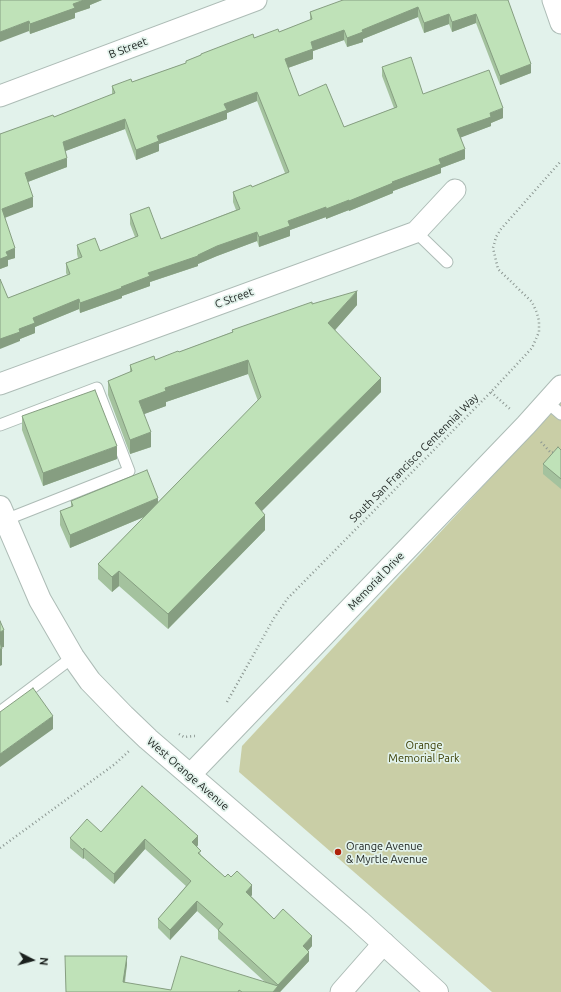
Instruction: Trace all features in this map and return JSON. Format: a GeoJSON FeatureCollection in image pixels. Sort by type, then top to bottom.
{"type":"FeatureCollection","features":[{"type":"Feature","properties":{"kind":"street","name":"B Street"},"geometry":{"type":"LineString","coordinates":[[0,96],[256,0]]}},
{"type":"Feature","properties":{"kind":"street"},"geometry":{"type":"LineString","coordinates":[[552,0],[561,23]]}},
{"type":"Feature","properties":{"kind":"street","name":"C Street"},"geometry":{"type":"LineString","coordinates":[[0,384],[416,232],[455,190]]}},
{"type":"Feature","properties":{"kind":"street","name":"Memorial Drive"},"geometry":{"type":"LineString","coordinates":[[190,775],[521,431],[554,408],[561,386]]}},
{"type":"Feature","properties":{"kind":"street","name":"West Orange Avenue"},"geometry":{"type":"LineString","coordinates":[[2,514],[40,600],[73,657],[90,681],[148,740],[384,943],[437,992]]}},
{"type":"Feature","properties":{"kind":"street"},"geometry":{"type":"LineString","coordinates":[[341,992],[384,943]]}},
{"type":"Feature","properties":{"kind":"lane"},"geometry":{"type":"LineString","coordinates":[[416,232],[447,262]]}},
{"type":"Feature","properties":{"kind":"lane"},"geometry":{"type":"LineString","coordinates":[[0,426],[97,388],[129,471],[2,514]]}},
{"type":"Feature","properties":{"kind":"lane"},"geometry":{"type":"LineString","coordinates":[[0,712],[73,657]]}},
{"type":"Feature","properties":{"kind":"path","name":"South San Francisco Centennial Way"},"geometry":{"type":"LineString","coordinates":[[223,707],[274,618],[288,598],[491,392],[532,348],[539,332],[537,313],[532,302],[498,269],[493,248],[496,237],[501,229],[561,161]]}},
{"type":"Feature","properties":{"kind":"path"},"geometry":{"type":"LineString","coordinates":[[174,731],[184,737],[194,737],[199,732]]}},
{"type":"Feature","properties":{"kind":"path"},"geometry":{"type":"LineString","coordinates":[[0,848],[115,764],[130,751]]}},
{"type":"Feature","properties":{"kind":"green space","name":"Orange Memorial Park"},"geometry":{"type":"Polygon","coordinates":[[[561,402],[561,992],[492,992],[239,772],[242,746],[561,402]]]}},
{"type":"Feature","properties":{"kind":"building"},"geometry":{"type":"Polygon","coordinates":[[[0,0],[84,0],[73,4],[75,8],[30,24],[29,21],[0,32],[0,0]]]}},
{"type":"Feature","properties":{"kind":"building"},"geometry":{"type":"Polygon","coordinates":[[[343,0],[508,0],[531,64],[500,76],[476,14],[452,22],[449,14],[424,23],[418,7],[362,30],[363,32],[347,38],[344,30],[311,42],[313,49],[285,59],[299,96],[326,84],[344,127],[397,107],[382,67],[411,57],[423,94],[489,70],[503,108],[490,113],[491,117],[457,129],[465,149],[439,159],[441,164],[392,182],[393,183],[349,201],[326,209],[326,207],[288,221],[290,226],[259,237],[257,232],[217,246],[198,256],[148,273],[150,276],[121,287],[122,288],[80,303],[79,299],[33,318],[35,323],[19,329],[20,332],[0,339],[0,279],[8,298],[70,274],[66,263],[82,257],[77,245],[95,238],[100,251],[138,236],[130,214],[149,207],[161,239],[240,209],[233,192],[251,185],[252,187],[289,172],[257,92],[224,104],[227,110],[157,136],[159,141],[136,150],[125,119],[63,142],[67,158],[25,173],[33,197],[2,209],[15,248],[6,252],[8,256],[0,259],[0,134],[53,115],[54,117],[115,93],[112,86],[131,79],[132,82],[186,63],[186,61],[201,54],[253,34],[254,38],[278,29],[279,32],[312,19],[310,12],[343,0]]]}},
{"type":"Feature","properties":{"kind":"building"},"geometry":{"type":"Polygon","coordinates":[[[357,291],[328,323],[381,378],[255,503],[265,515],[168,614],[119,571],[112,577],[98,564],[261,397],[248,360],[165,388],[166,391],[139,401],[151,432],[130,440],[108,381],[132,371],[130,365],[154,356],[155,360],[233,332],[232,330],[312,302],[312,304],[357,291]]]}},
{"type":"Feature","properties":{"kind":"building"},"geometry":{"type":"Polygon","coordinates":[[[95,390],[117,446],[43,473],[22,416],[95,390]]]}},
{"type":"Feature","properties":{"kind":"building"},"geometry":{"type":"Polygon","coordinates":[[[558,447],[561,450],[561,479],[543,464],[558,447]]]}},
{"type":"Feature","properties":{"kind":"building"},"geometry":{"type":"Polygon","coordinates":[[[147,470],[158,498],[70,535],[60,511],[73,506],[71,501],[147,470]]]}},
{"type":"Feature","properties":{"kind":"building"},"geometry":{"type":"Polygon","coordinates":[[[0,621],[4,630],[0,632],[0,621]]]}},
{"type":"Feature","properties":{"kind":"building"},"geometry":{"type":"Polygon","coordinates":[[[33,688],[53,716],[0,754],[0,712],[33,688]]]}},
{"type":"Feature","properties":{"kind":"building"},"geometry":{"type":"Polygon","coordinates":[[[142,786],[198,836],[192,842],[201,851],[198,853],[225,877],[228,874],[231,877],[237,871],[252,885],[246,892],[274,919],[283,909],[312,936],[303,946],[309,952],[278,985],[218,930],[223,924],[197,901],[170,930],[158,919],[191,881],[145,839],[114,874],[70,838],[87,819],[101,832],[142,786]]]}},
{"type":"Feature","properties":{"kind":"building"},"geometry":{"type":"Polygon","coordinates":[[[65,956],[127,956],[123,982],[171,990],[181,956],[278,986],[273,992],[242,992],[239,990],[238,992],[66,992],[65,956]]]}},
{"type":"Feature","properties":{"kind":"place","name":"Orange Avenue & Myrtle Avenue"},"geometry":{"type":"Point","coordinates":[338,852]}}]}
